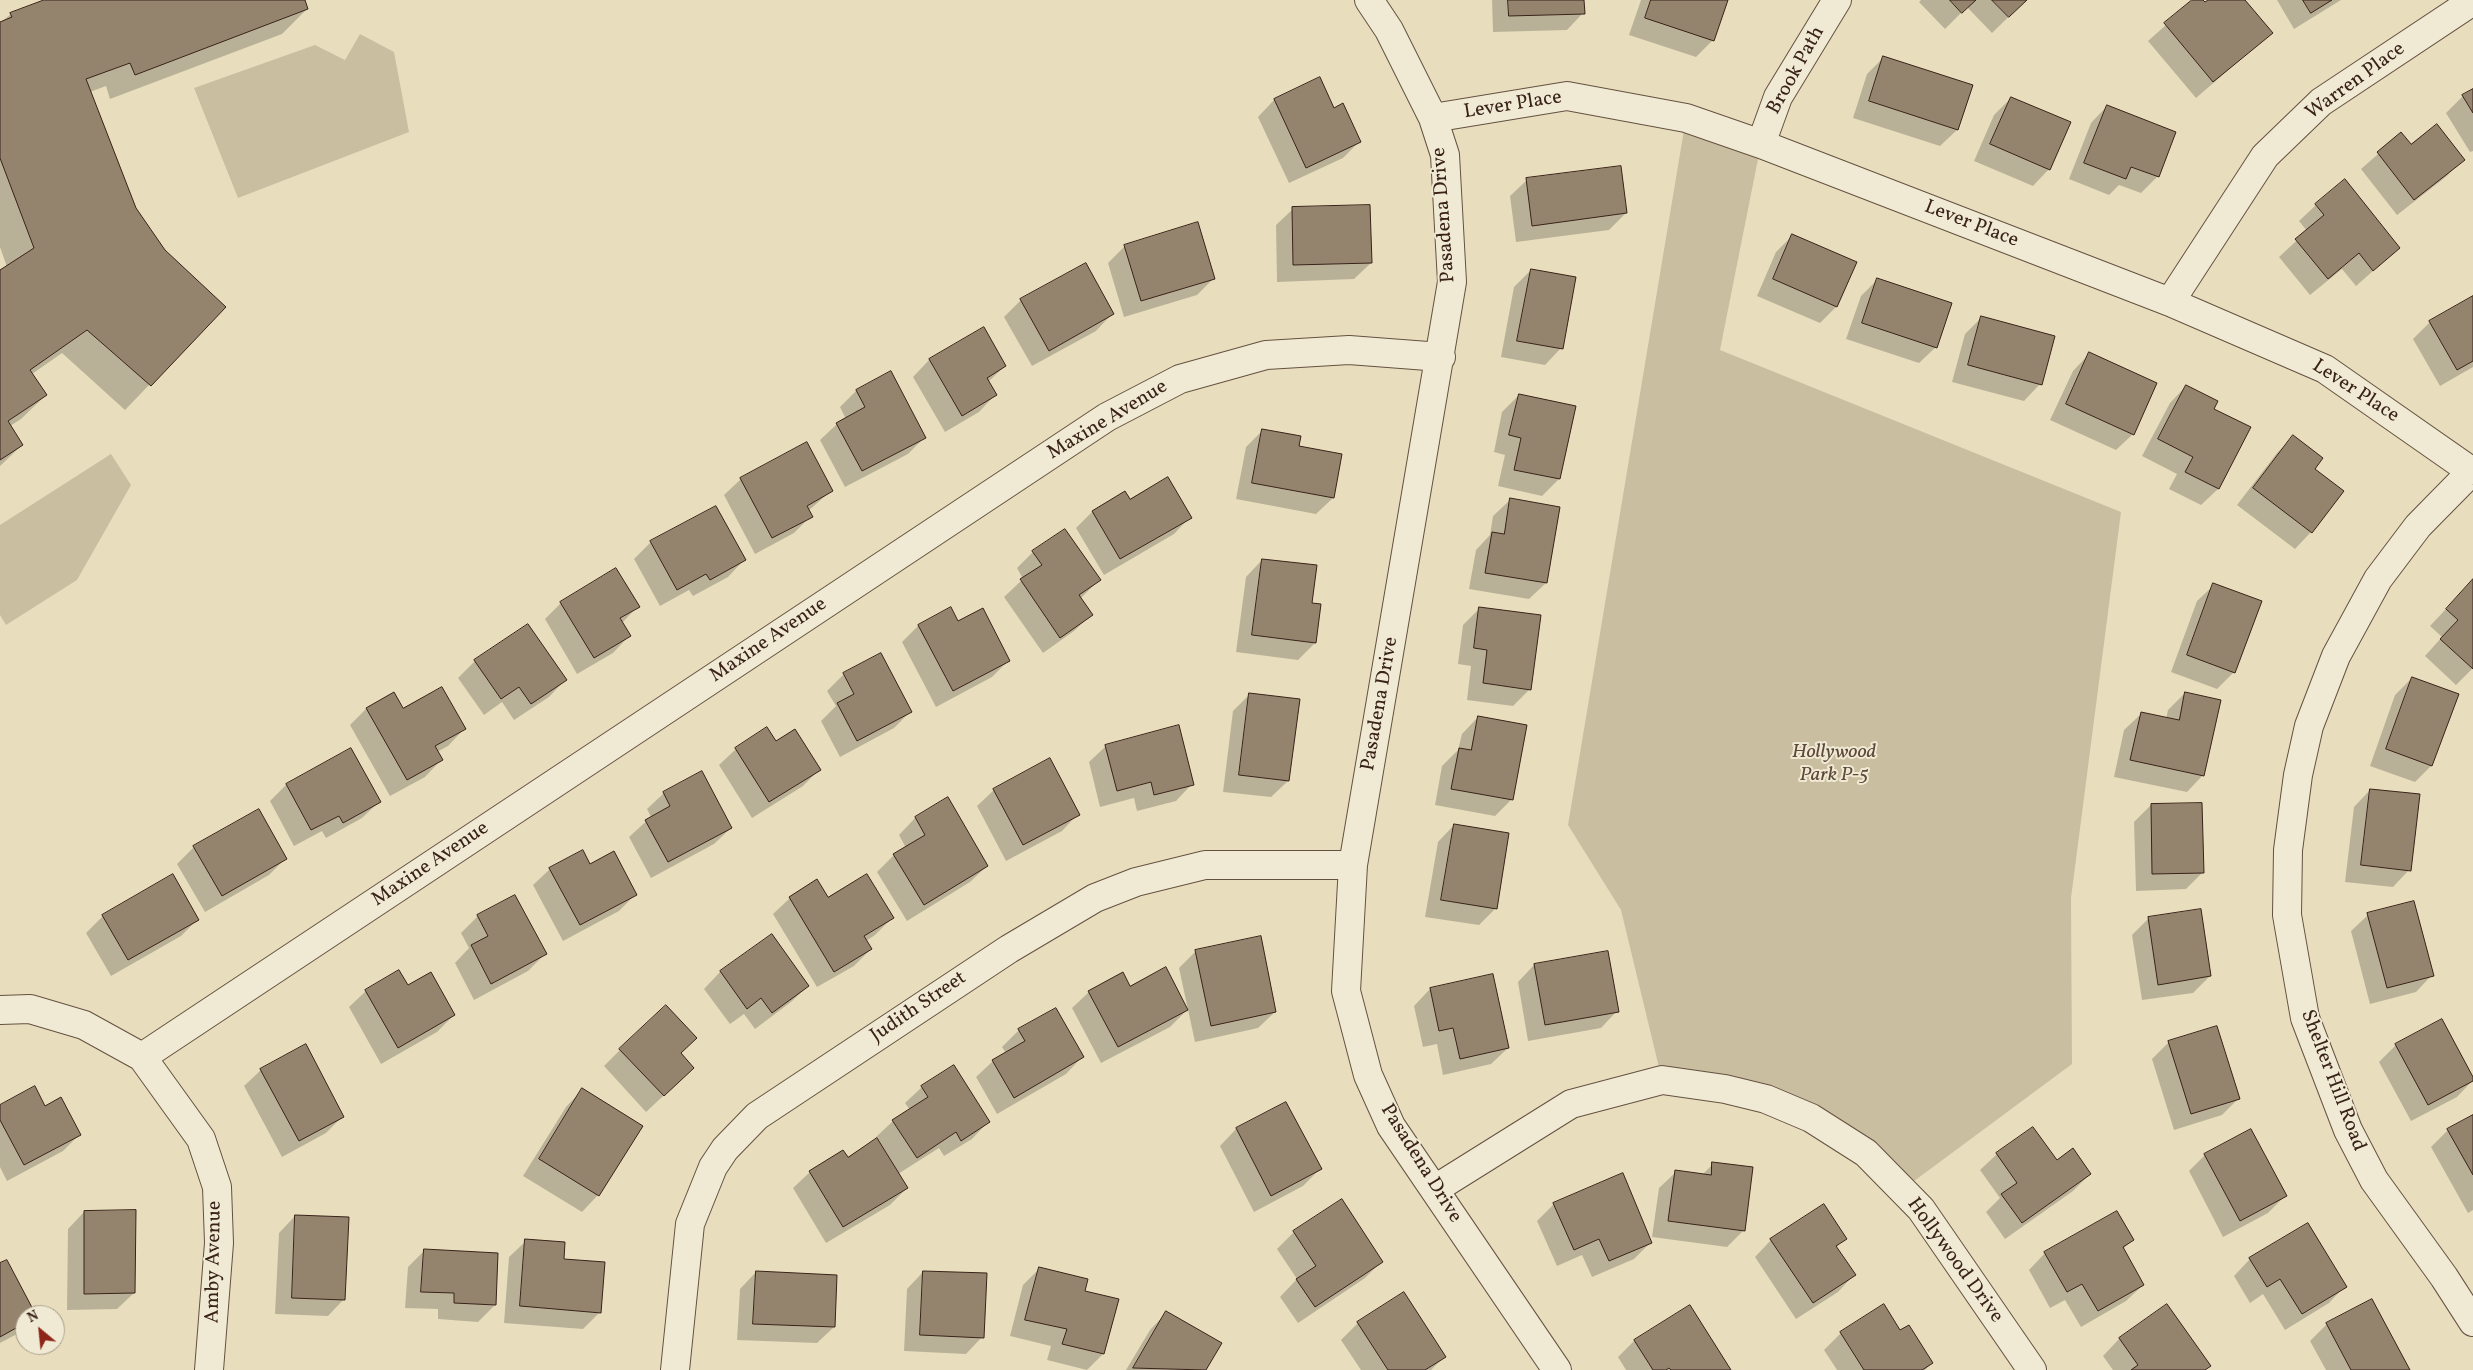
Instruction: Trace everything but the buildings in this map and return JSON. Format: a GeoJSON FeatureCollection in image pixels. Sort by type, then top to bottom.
{"type":"FeatureCollection","features":[{"type":"Feature","properties":{"kind":"street","name":"Pasadena Drive"},"geometry":{"type":"LineString","coordinates":[[1369,0],[1389,30],[1434,118],[1445,155],[1452,282],[1441,357],[1353,865],[1346,991],[1368,1075],[1391,1126],[1557,1370]]}},
{"type":"Feature","properties":{"kind":"street","name":"Brook Path"},"geometry":{"type":"LineString","coordinates":[[1761,144],[1778,97],[1838,0]]}},
{"type":"Feature","properties":{"kind":"street","name":"Warren Place"},"geometry":{"type":"LineString","coordinates":[[2170,302],[2265,156],[2321,102],[2473,1]]}},
{"type":"Feature","properties":{"kind":"street","name":"Lever Place"},"geometry":{"type":"LineString","coordinates":[[1434,118],[1567,96],[1686,118],[1761,144],[2170,302],[2324,369],[2472,471]]}},
{"type":"Feature","properties":{"kind":"street","name":"Maxine Avenue"},"geometry":{"type":"LineString","coordinates":[[142,1057],[1107,417],[1180,379],[1266,355],[1349,350],[1441,357]]}},
{"type":"Feature","properties":{"kind":"street","name":"Shelter Hill Road"},"geometry":{"type":"LineString","coordinates":[[2472,471],[2418,526],[2378,579],[2336,656],[2309,726],[2298,775],[2288,850],[2287,914],[2305,1018],[2348,1130],[2374,1180],[2444,1277],[2473,1322]]}},
{"type":"Feature","properties":{"kind":"street","name":"Judith Street"},"geometry":{"type":"LineString","coordinates":[[675,1370],[690,1224],[717,1161],[725,1149],[757,1116],[1009,949],[1096,898],[1136,882],[1205,865],[1353,865]]}},
{"type":"Feature","properties":{"kind":"street","name":"Amby Avenue"},"geometry":{"type":"LineString","coordinates":[[0,1010],[30,1009],[84,1025],[142,1057],[201,1140],[217,1187],[220,1243],[209,1370]]}},
{"type":"Feature","properties":{"kind":"street","name":"Hollywood Drive"},"geometry":{"type":"LineString","coordinates":[[1435,1189],[1571,1104],[1662,1080],[1725,1089],[1766,1099],[1811,1118],[1866,1153],[1921,1209],[2032,1370]]}},
{"type":"Feature","properties":{"kind":"green space"},"geometry":{"type":"Polygon","coordinates":[[[360,34],[394,52],[409,132],[238,198],[194,88],[315,45],[345,60],[360,34]]]}},
{"type":"Feature","properties":{"kind":"green space","name":"Hollywood Park P-5"},"geometry":{"type":"Polygon","coordinates":[[[1686,118],[1761,144],[1720,350],[2121,512],[2071,898],[2072,1064],[1902,1190],[1790,1109],[1662,1080],[1621,910],[1568,825],[1686,118]]]}},
{"type":"Feature","properties":{"kind":"green space"},"geometry":{"type":"Polygon","coordinates":[[[111,454],[131,485],[77,580],[6,625],[0,615],[0,525],[111,454]]]}}]}
